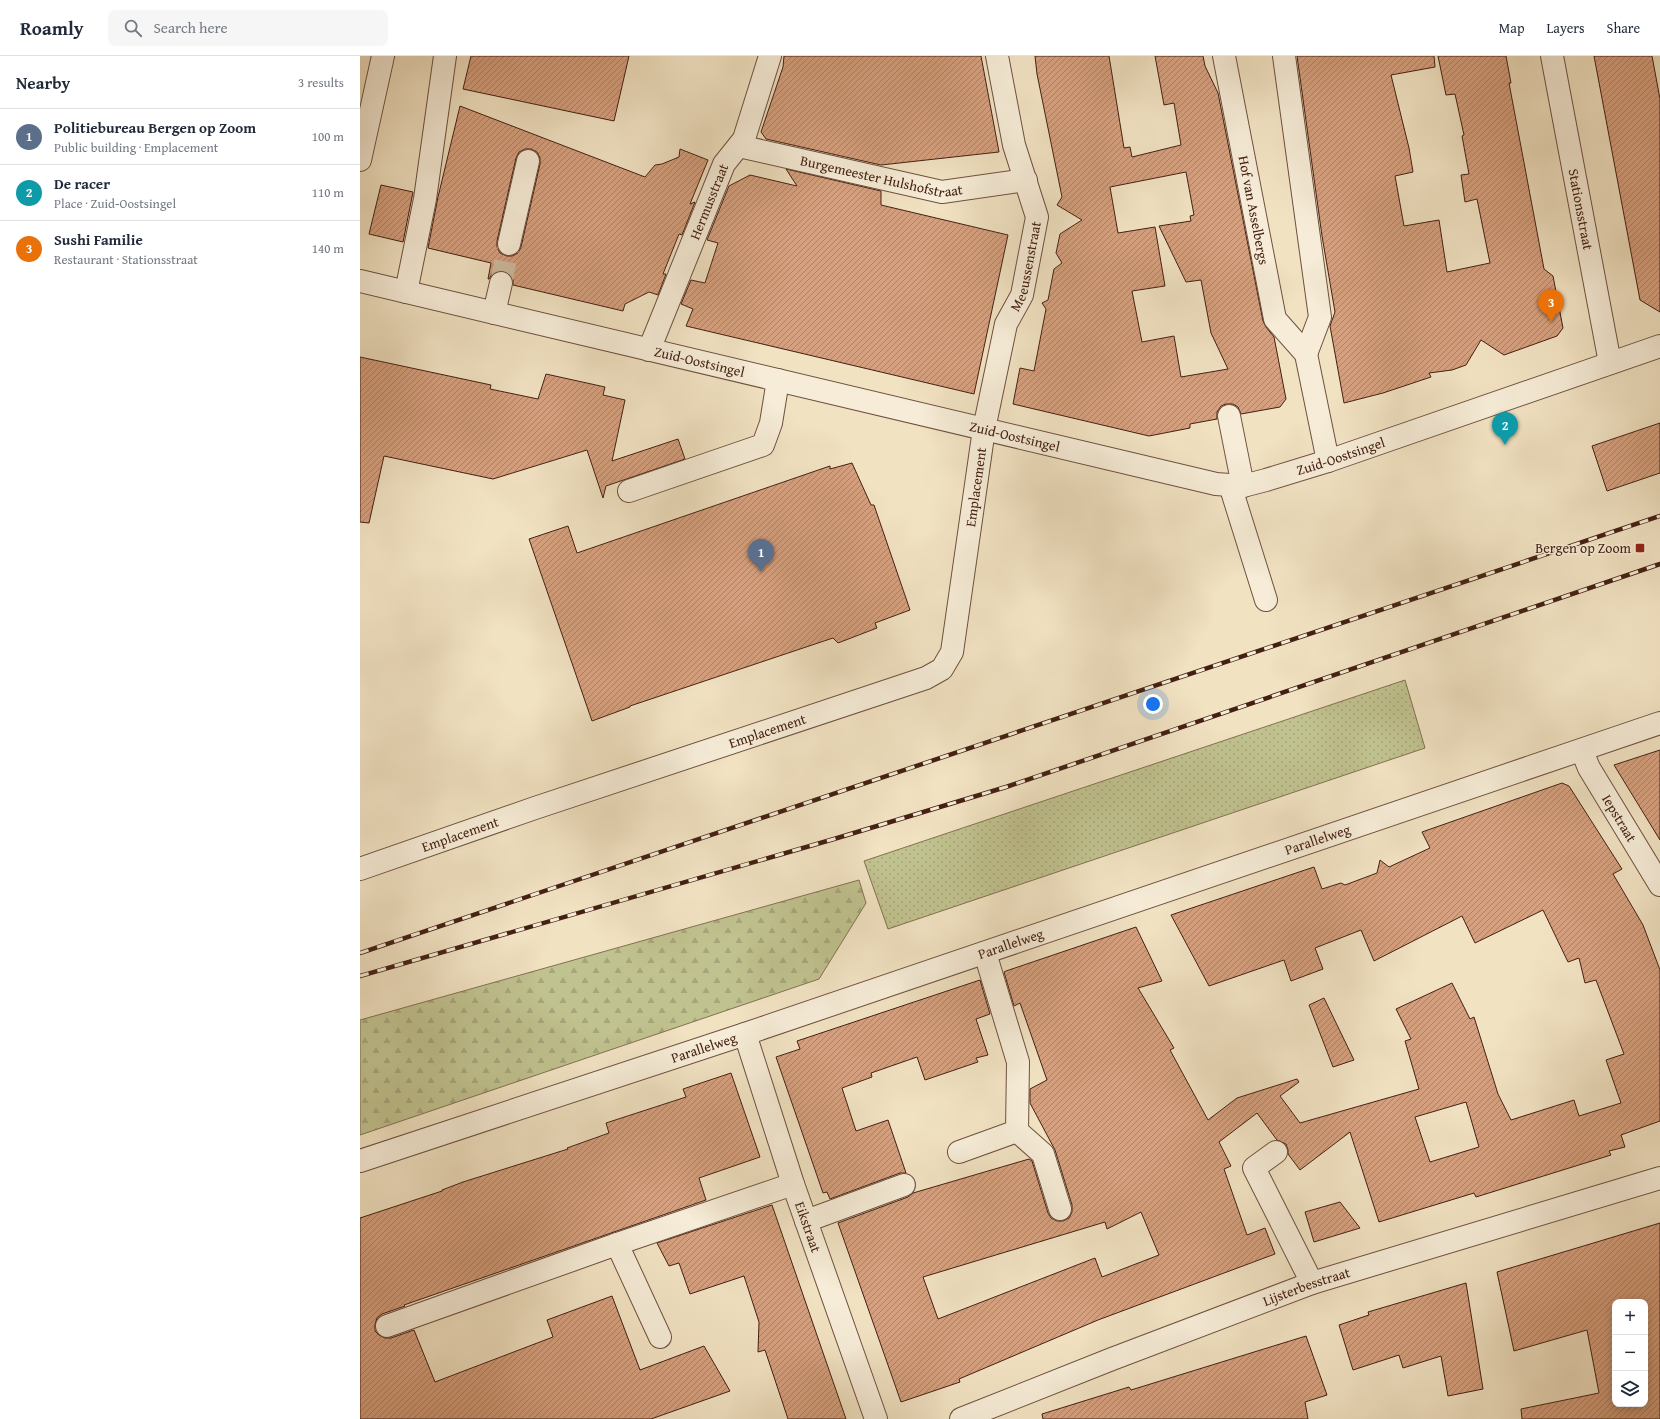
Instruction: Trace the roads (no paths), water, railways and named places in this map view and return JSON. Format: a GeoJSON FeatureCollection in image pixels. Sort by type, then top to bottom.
{"type":"FeatureCollection","features":[{"type":"Feature","properties":{"kind":"street"},"geometry":{"type":"LineString","coordinates":[[360,160],[383,56]]}},
{"type":"Feature","properties":{"kind":"street"},"geometry":{"type":"LineString","coordinates":[[406,292],[425,199],[445,56]]}},
{"type":"Feature","properties":{"kind":"street","name":"Hermusstraat"},"geometry":{"type":"LineString","coordinates":[[649,350],[724,164],[744,139],[770,56]]}},
{"type":"Feature","properties":{"kind":"street","name":"Meeussenstraat"},"geometry":{"type":"LineString","coordinates":[[984,429],[1006,324],[1022,295],[1037,217],[1014,145],[997,56]]}},
{"type":"Feature","properties":{"kind":"street","name":"Hof van Asselbergs"},"geometry":{"type":"LineString","coordinates":[[1224,56],[1275,319],[1306,354],[1328,461]]}},
{"type":"Feature","properties":{"kind":"street"},"geometry":{"type":"LineString","coordinates":[[1284,56],[1320,317],[1306,354]]}},
{"type":"Feature","properties":{"kind":"street","name":"Stationsstraat"},"geometry":{"type":"LineString","coordinates":[[1552,56],[1610,363]]}},
{"type":"Feature","properties":{"kind":"street","name":"Burgemeester Hulshofstraat"},"geometry":{"type":"LineString","coordinates":[[739,146],[942,192],[1026,180]]}},
{"type":"Feature","properties":{"kind":"street"},"geometry":{"type":"LineString","coordinates":[[509,244],[528,162]]}},
{"type":"Feature","properties":{"kind":"street","name":"Zuid-Oostsingel"},"geometry":{"type":"LineString","coordinates":[[360,281],[1216,484],[1237,485],[1328,461],[1660,346]]}},
{"type":"Feature","properties":{"kind":"street"},"geometry":{"type":"LineString","coordinates":[[494,313],[501,283]]}},
{"type":"Feature","properties":{"kind":"street"},"geometry":{"type":"LineString","coordinates":[[629,491],[763,445],[771,423],[778,380]]}},
{"type":"Feature","properties":{"kind":"street"},"geometry":{"type":"LineString","coordinates":[[1229,416],[1237,485],[1266,600]]}},
{"type":"Feature","properties":{"kind":"street","name":"Emplacement"},"geometry":{"type":"LineString","coordinates":[[360,869],[535,808],[926,678],[942,669],[952,652],[984,429]]}},
{"type":"Feature","properties":{"kind":"street","name":"Parallelweg"},"geometry":{"type":"LineString","coordinates":[[360,1161],[745,1034],[1582,751],[1660,723]]}},
{"type":"Feature","properties":{"kind":"street","name":"Iepstraat"},"geometry":{"type":"LineString","coordinates":[[1582,751],[1589,768],[1660,885]]}},
{"type":"Feature","properties":{"kind":"street"},"geometry":{"type":"LineString","coordinates":[[985,953],[1018,1062],[1017,1131],[1043,1154],[1060,1209]]}},
{"type":"Feature","properties":{"kind":"street","name":"Eikstraat"},"geometry":{"type":"LineString","coordinates":[[745,1034],[792,1184],[876,1419]]}},
{"type":"Feature","properties":{"kind":"street"},"geometry":{"type":"LineString","coordinates":[[959,1152],[1017,1131]]}},
{"type":"Feature","properties":{"kind":"street"},"geometry":{"type":"LineString","coordinates":[[1276,1152],[1254,1168],[1312,1283]]}},
{"type":"Feature","properties":{"kind":"street","name":"Lijsterbesstraat"},"geometry":{"type":"LineString","coordinates":[[961,1419],[1112,1359],[1312,1283],[1660,1178]]}},
{"type":"Feature","properties":{"kind":"street"},"geometry":{"type":"LineString","coordinates":[[387,1326],[617,1244],[792,1184]]}},
{"type":"Feature","properties":{"kind":"street"},"geometry":{"type":"LineString","coordinates":[[806,1221],[904,1185]]}},
{"type":"Feature","properties":{"kind":"street"},"geometry":{"type":"LineString","coordinates":[[617,1244],[660,1337]]}},
{"type":"Feature","properties":{"kind":"tunnel"},"geometry":{"type":"LineString","coordinates":[[501,283],[509,244]]}},
{"type":"Feature","properties":{"kind":"railway"},"geometry":{"type":"LineString","coordinates":[[360,953],[1660,516]]}},
{"type":"Feature","properties":{"kind":"railway"},"geometry":{"type":"LineString","coordinates":[[360,976],[834,839],[1006,787],[1660,564]]}},
{"type":"Feature","properties":{"kind":"place","name":"Sushi Familie"},"geometry":{"type":"Point","coordinates":[1551,322]}},
{"type":"Feature","properties":{"kind":"place","name":"De racer"},"geometry":{"type":"Point","coordinates":[1505,445]}},
{"type":"Feature","properties":{"kind":"place","name":"Bergen op Zoom"},"geometry":{"type":"Point","coordinates":[1640,548]}},
{"type":"Feature","properties":{"kind":"place","name":"Politiebureau Bergen op Zoom"},"geometry":{"type":"Point","coordinates":[761,572]}}]}
